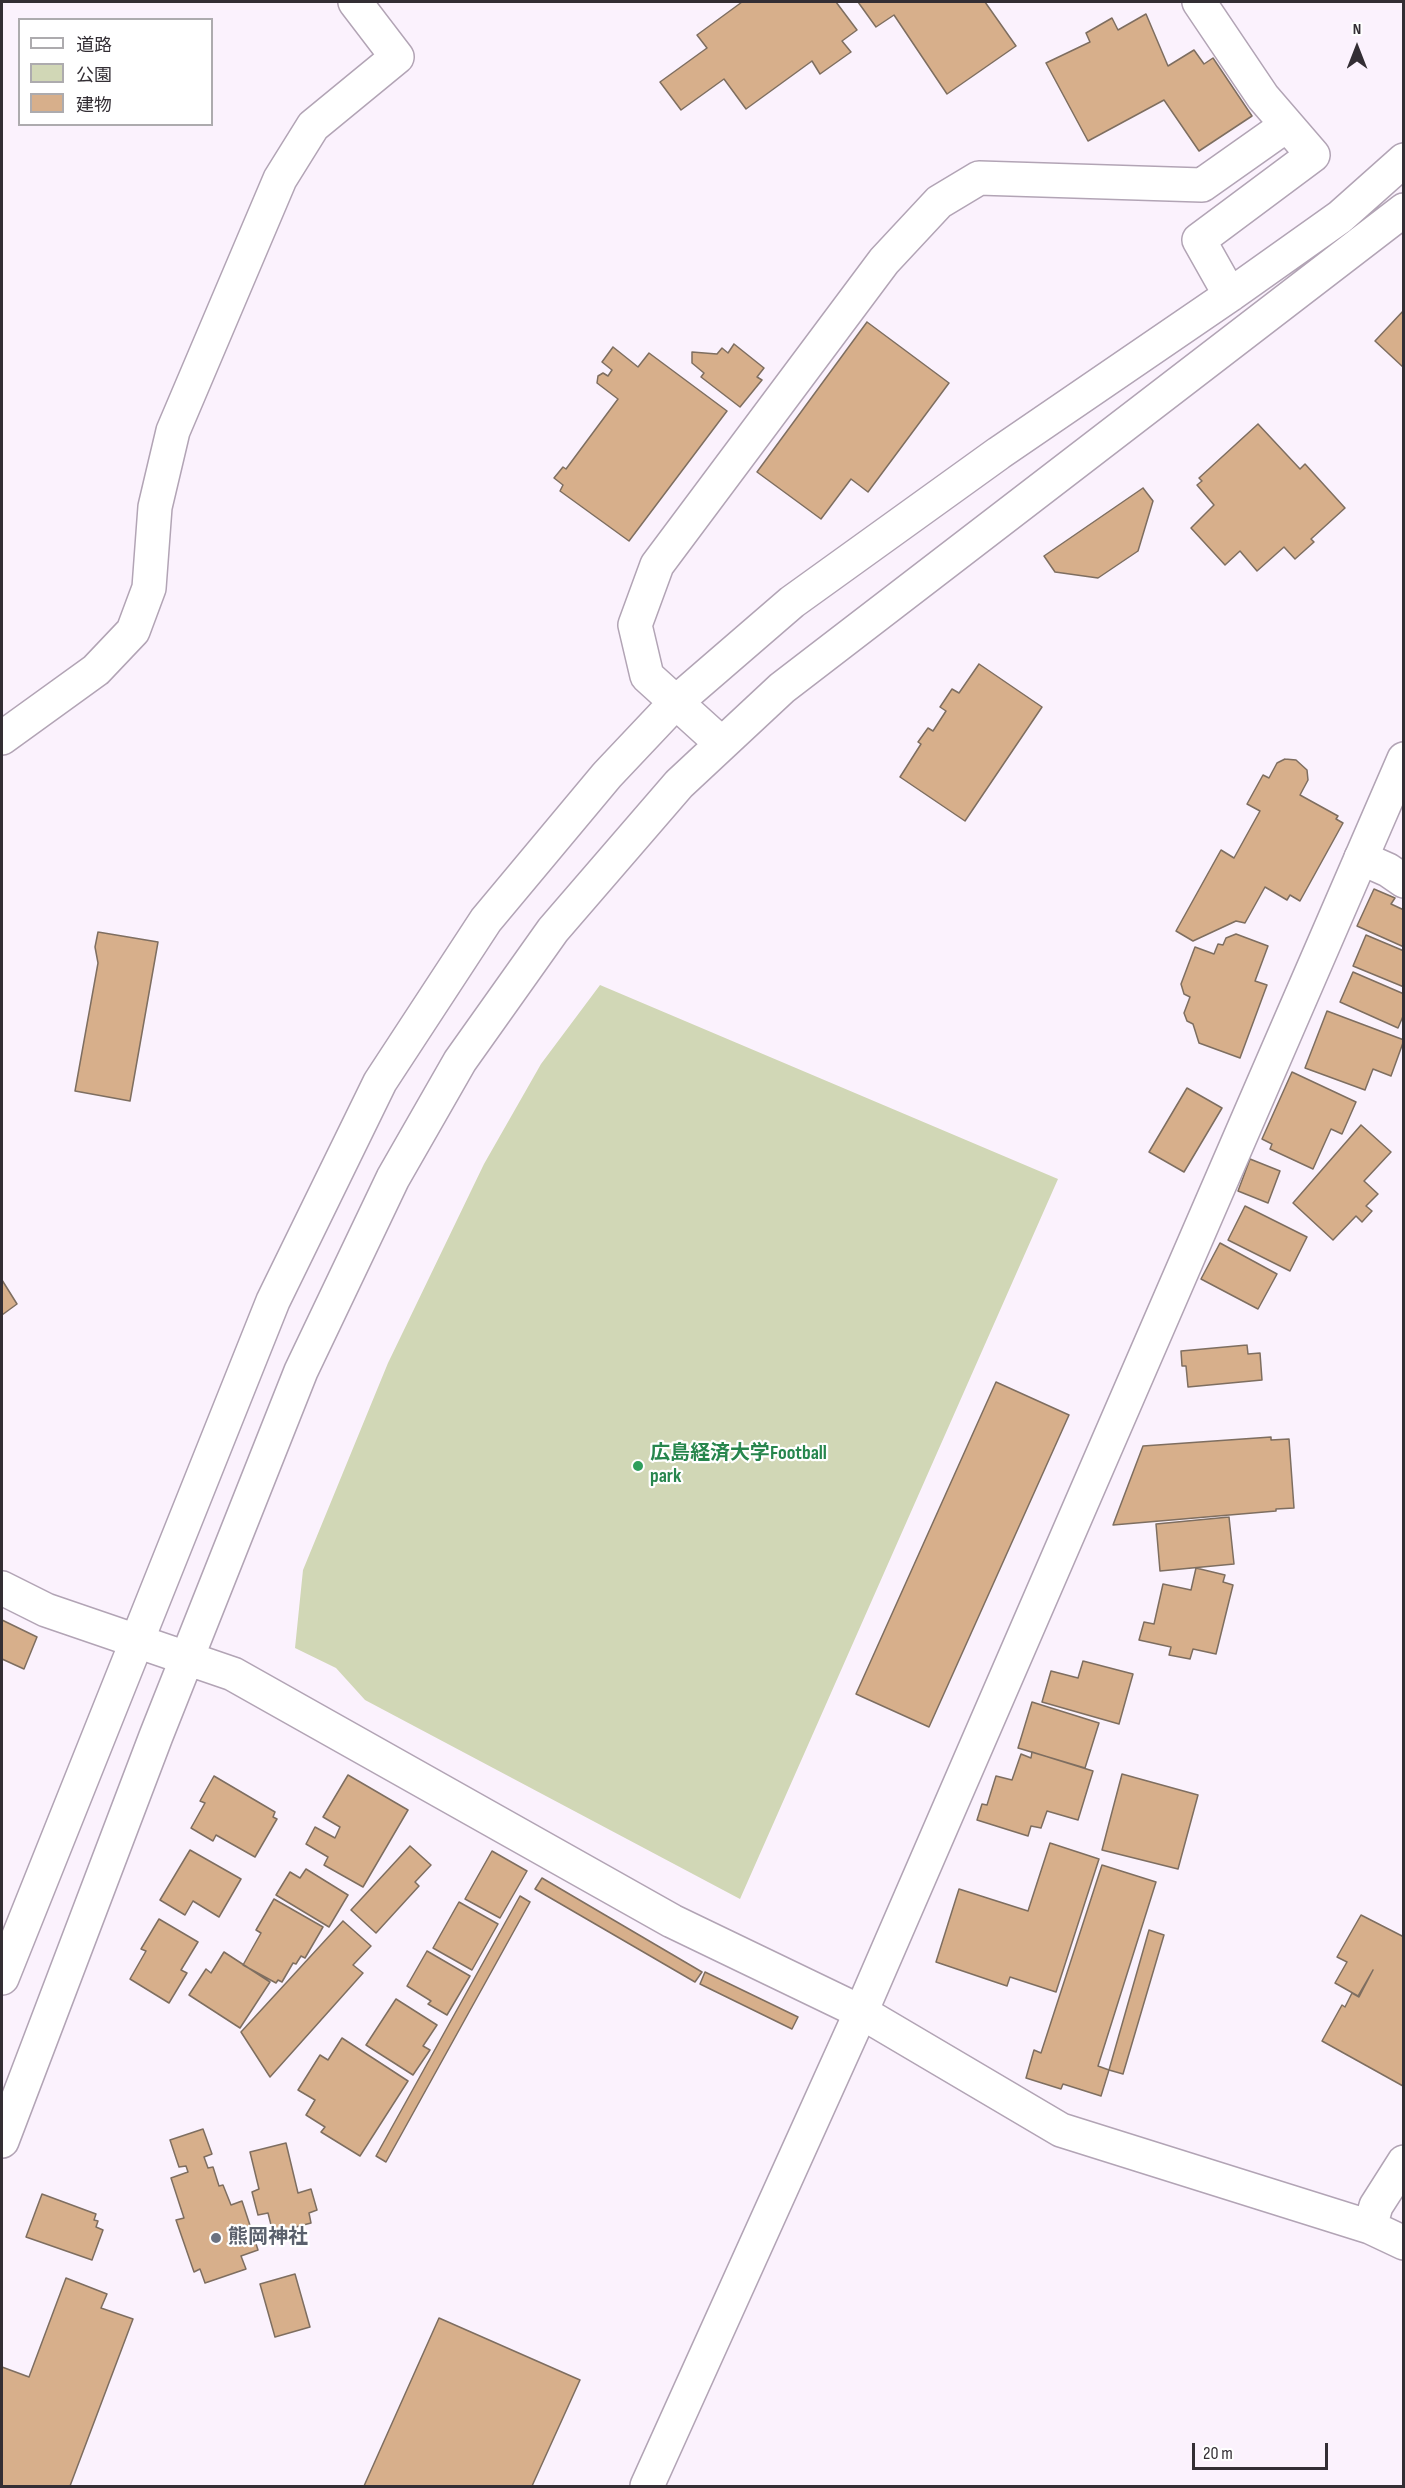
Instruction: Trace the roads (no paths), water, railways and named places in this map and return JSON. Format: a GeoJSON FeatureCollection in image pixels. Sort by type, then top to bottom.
{"type":"FeatureCollection","features":[{"type":"Feature","properties":{"kind":"street"},"geometry":{"type":"LineString","coordinates":[[2,738],[96,670],[133,631],[149,588],[155,507],[173,431],[279,179],[313,126],[397,57],[355,2]]}},
{"type":"Feature","properties":{"kind":"street"},"geometry":{"type":"LineString","coordinates":[[1200,2],[1263,98],[1313,155],[1199,240],[1230,295]]}},
{"type":"Feature","properties":{"kind":"street"},"geometry":{"type":"LineString","coordinates":[[722,744],[647,676],[635,625],[657,565],[884,261],[939,202],[979,178],[1202,185],[1287,125]]}},
{"type":"Feature","properties":{"kind":"street"},"geometry":{"type":"LineString","coordinates":[[2,1978],[273,1301],[380,1082],[486,920],[607,775],[675,703],[792,603],[999,453],[1340,217],[1404,160]]}},
{"type":"Feature","properties":{"kind":"street"},"geometry":{"type":"LineString","coordinates":[[2,2140],[187,1659],[301,1371],[393,1178],[460,1061],[553,930],[679,784],[782,688],[1404,210]]}},
{"type":"Feature","properties":{"kind":"street"},"geometry":{"type":"LineString","coordinates":[[647,2487],[861,2012],[1404,759]]}},
{"type":"Feature","properties":{"kind":"street"},"geometry":{"type":"LineString","coordinates":[[1361,858],[1388,870],[1404,881]]}},
{"type":"Feature","properties":{"kind":"street"},"geometry":{"type":"LineString","coordinates":[[2,1588],[46,1610],[233,1674],[672,1921],[861,2012],[1061,2130],[1370,2227],[1404,2242]]}},
{"type":"Feature","properties":{"kind":"street"},"geometry":{"type":"LineString","coordinates":[[1370,2227],[1376,2206],[1404,2162]]}},
{"type":"Feature","properties":{"kind":"place","name":"広島経済大学Football park"},"geometry":{"type":"Point","coordinates":[638,1466]}},
{"type":"Feature","properties":{"kind":"place","name":"熊岡神社"},"geometry":{"type":"Point","coordinates":[216,2238]}}]}
